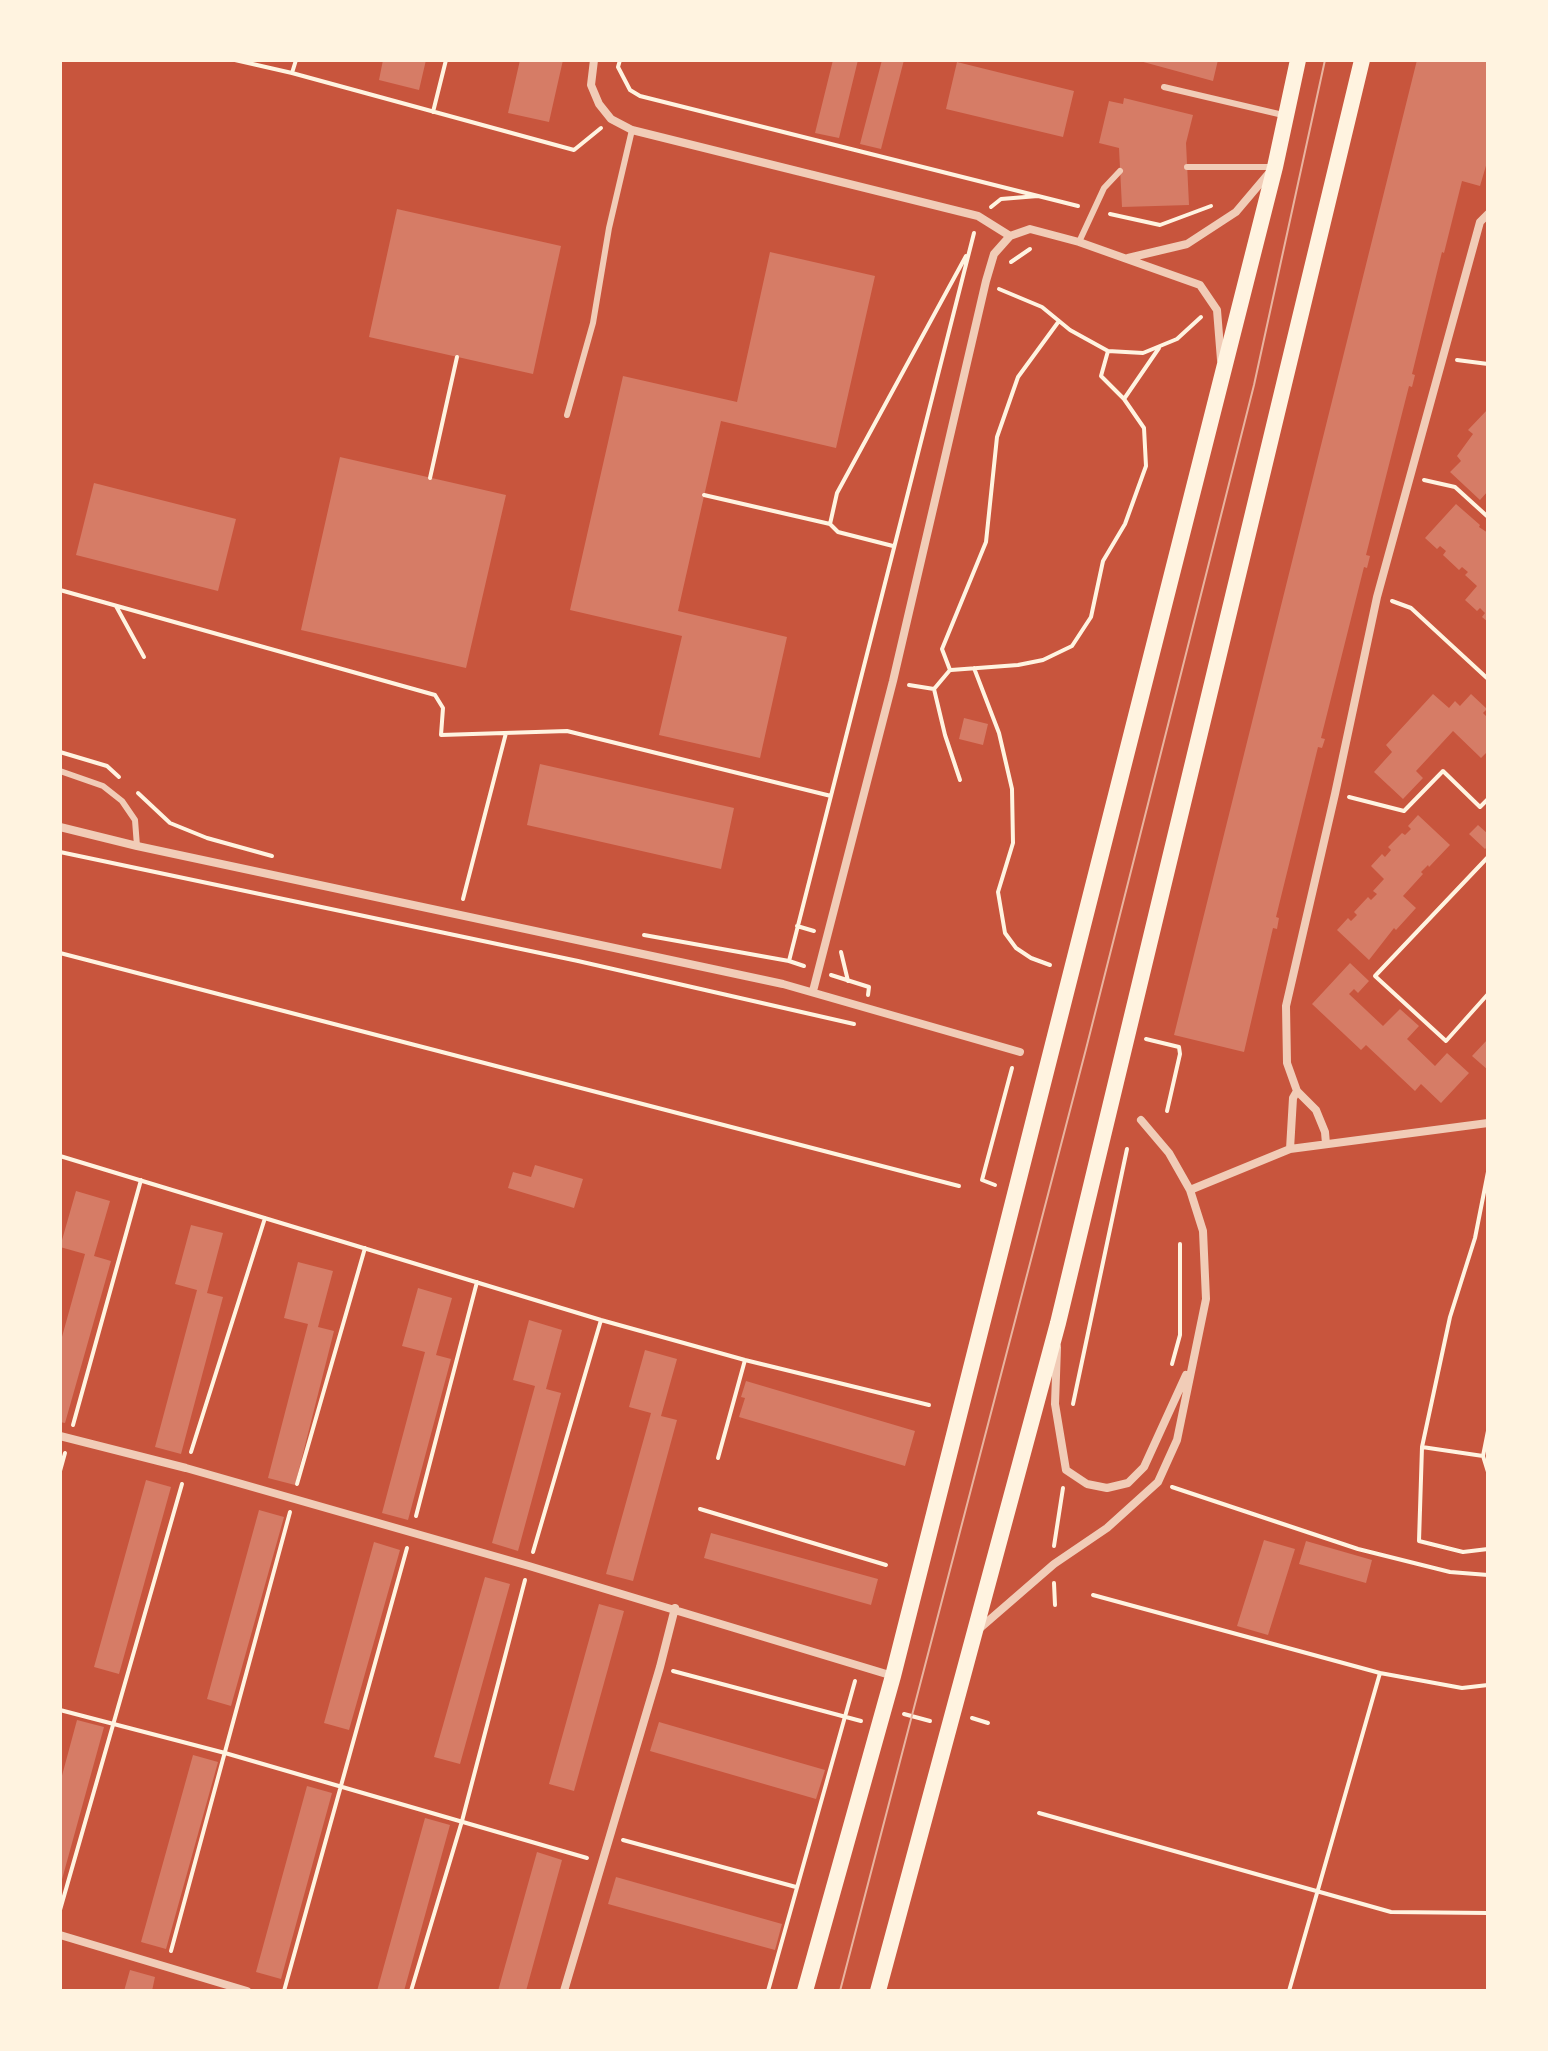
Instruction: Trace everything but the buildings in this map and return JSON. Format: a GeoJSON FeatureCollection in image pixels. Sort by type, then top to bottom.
{"type":"FeatureCollection","features":[{"type":"Feature","properties":{"kind":"main road"},"geometry":{"type":"LineString","coordinates":[[805,1991],[893,1676],[1275,167],[1298,60]]}},
{"type":"Feature","properties":{"kind":"main road"},"geometry":{"type":"LineString","coordinates":[[878,1991],[1058,1323],[1362,60]]}},
{"type":"Feature","properties":{"kind":"street"},"geometry":{"type":"LineString","coordinates":[[594,60],[591,85],[599,104],[611,119],[632,130],[978,216],[1010,236]]}},
{"type":"Feature","properties":{"kind":"street"},"geometry":{"type":"LineString","coordinates":[[1125,258],[1187,244],[1199,238],[1236,212],[1275,167]]}},
{"type":"Feature","properties":{"kind":"street"},"geometry":{"type":"LineString","coordinates":[[1326,1144],[1325,1132],[1316,1110],[1297,1091],[1287,1063],[1286,1006],[1377,597],[1480,222],[1488,214]]}},
{"type":"Feature","properties":{"kind":"street"},"geometry":{"type":"LineString","coordinates":[[813,991],[893,681],[994,254],[1010,236],[1030,229],[1079,242],[1200,285],[1217,310],[1223,374]]}},
{"type":"Feature","properties":{"kind":"street"},"geometry":{"type":"LineString","coordinates":[[60,827],[813,991],[1020,1052]]}},
{"type":"Feature","properties":{"kind":"street"},"geometry":{"type":"LineString","coordinates":[[1290,1149],[1293,1098],[1297,1091]]}},
{"type":"Feature","properties":{"kind":"street"},"geometry":{"type":"LineString","coordinates":[[976,1632],[1054,1564],[1107,1528],[1158,1482],[1177,1440],[1206,1299],[1203,1231],[1190,1190],[1169,1153],[1141,1120]]}},
{"type":"Feature","properties":{"kind":"street"},"geometry":{"type":"LineString","coordinates":[[1190,1190],[1290,1149],[1488,1123]]}},
{"type":"Feature","properties":{"kind":"street"},"geometry":{"type":"LineString","coordinates":[[1058,1323],[1055,1404],[1066,1470],[1087,1484],[1107,1488],[1128,1483],[1144,1467],[1193,1360]]}},
{"type":"Feature","properties":{"kind":"street"},"geometry":{"type":"LineString","coordinates":[[65,1437],[186,1468],[675,1608],[893,1676]]}},
{"type":"Feature","properties":{"kind":"street"},"geometry":{"type":"LineString","coordinates":[[564,1991],[675,1608]]}},
{"type":"Feature","properties":{"kind":"street"},"geometry":{"type":"LineString","coordinates":[[60,1935],[247,1991]]}},
{"type":"Feature","properties":{"kind":"lane"},"geometry":{"type":"LineString","coordinates":[[1164,87],[1286,116]]}},
{"type":"Feature","properties":{"kind":"lane"},"geometry":{"type":"LineString","coordinates":[[567,415],[593,323],[609,228],[632,130]]}},
{"type":"Feature","properties":{"kind":"lane"},"geometry":{"type":"LineString","coordinates":[[1187,167],[1275,167]]}},
{"type":"Feature","properties":{"kind":"lane"},"geometry":{"type":"LineString","coordinates":[[1079,242],[1104,188],[1120,171]]}},
{"type":"Feature","properties":{"kind":"lane"},"geometry":{"type":"LineString","coordinates":[[60,771],[103,786],[122,801],[135,820],[137,846]]}},
{"type":"Feature","properties":{"kind":"path"},"geometry":{"type":"LineString","coordinates":[[235,60],[574,150],[611,119]]}},
{"type":"Feature","properties":{"kind":"path"},"geometry":{"type":"LineString","coordinates":[[292,73],[296,60]]}},
{"type":"Feature","properties":{"kind":"path"},"geometry":{"type":"LineString","coordinates":[[433,112],[446,60]]}},
{"type":"Feature","properties":{"kind":"path"},"geometry":{"type":"LineString","coordinates":[[620,60],[618,67],[630,90],[640,96],[1093,210],[1160,225],[1211,206]]}},
{"type":"Feature","properties":{"kind":"path"},"geometry":{"type":"LineString","coordinates":[[637,934],[789,961],[978,216],[1001,199],[1038,196]]}},
{"type":"Feature","properties":{"kind":"path"},"geometry":{"type":"LineString","coordinates":[[1007,265],[1028,249],[1043,249]]}},
{"type":"Feature","properties":{"kind":"path"},"geometry":{"type":"LineString","coordinates":[[830,524],[837,493],[969,250]]}},
{"type":"Feature","properties":{"kind":"path"},"geometry":{"type":"LineString","coordinates":[[963,274],[986,281],[1010,295],[1042,307],[1070,330],[1108,351],[1143,353],[1177,339],[1202,316]]}},
{"type":"Feature","properties":{"kind":"path"},"geometry":{"type":"LineString","coordinates":[[950,670],[942,649],[986,542],[997,437],[1018,377],[1059,321]]}},
{"type":"Feature","properties":{"kind":"path"},"geometry":{"type":"LineString","coordinates":[[1124,399],[1160,346]]}},
{"type":"Feature","properties":{"kind":"path"},"geometry":{"type":"LineString","coordinates":[[934,689],[950,670],[1043,660],[1072,646],[1091,617],[1103,561],[1125,524],[1146,466],[1144,428],[1124,399],[1101,376],[1108,351]]}},
{"type":"Feature","properties":{"kind":"path"},"geometry":{"type":"LineString","coordinates":[[430,478],[457,357]]}},
{"type":"Feature","properties":{"kind":"path"},"geometry":{"type":"LineString","coordinates":[[1443,358],[1488,364]]}},
{"type":"Feature","properties":{"kind":"path"},"geometry":{"type":"LineString","coordinates":[[1410,476],[1455,487],[1488,517]]}},
{"type":"Feature","properties":{"kind":"path"},"geometry":{"type":"LineString","coordinates":[[704,495],[830,524],[838,532],[893,546]]}},
{"type":"Feature","properties":{"kind":"path"},"geometry":{"type":"LineString","coordinates":[[60,590],[435,695],[443,708],[441,735],[567,731],[831,796]]}},
{"type":"Feature","properties":{"kind":"path"},"geometry":{"type":"LineString","coordinates":[[1377,597],[1411,608],[1487,677]]}},
{"type":"Feature","properties":{"kind":"path"},"geometry":{"type":"LineString","coordinates":[[116,606],[144,657]]}},
{"type":"Feature","properties":{"kind":"path"},"geometry":{"type":"LineString","coordinates":[[974,668],[999,733],[1012,789],[1013,843],[998,892],[1005,933],[1016,948],[1050,965]]}},
{"type":"Feature","properties":{"kind":"path"},"geometry":{"type":"LineString","coordinates":[[920,687],[934,689]]}},
{"type":"Feature","properties":{"kind":"path"},"geometry":{"type":"LineString","coordinates":[[934,689],[960,780]]}},
{"type":"Feature","properties":{"kind":"path"},"geometry":{"type":"LineString","coordinates":[[449,899],[463,902],[506,733]]}},
{"type":"Feature","properties":{"kind":"path"},"geometry":{"type":"LineString","coordinates":[[60,752],[107,766],[170,823],[207,838],[280,858]]}},
{"type":"Feature","properties":{"kind":"path"},"geometry":{"type":"LineString","coordinates":[[1335,794],[1404,811],[1443,771],[1480,807],[1488,799]]}},
{"type":"Feature","properties":{"kind":"path"},"geometry":{"type":"LineString","coordinates":[[60,852],[578,961],[859,1025]]}},
{"type":"Feature","properties":{"kind":"path"},"geometry":{"type":"LineString","coordinates":[[1488,857],[1375,976],[1446,1041],[1488,994]]}},
{"type":"Feature","properties":{"kind":"path"},"geometry":{"type":"LineString","coordinates":[[842,948],[841,957],[848,981]]}},
{"type":"Feature","properties":{"kind":"path"},"geometry":{"type":"LineString","coordinates":[[60,953],[959,1186]]}},
{"type":"Feature","properties":{"kind":"path"},"geometry":{"type":"LineString","coordinates":[[1144,1039],[1179,1047],[1167,1111]]}},
{"type":"Feature","properties":{"kind":"path"},"geometry":{"type":"LineString","coordinates":[[995,1185],[982,1180],[1012,1068]]}},
{"type":"Feature","properties":{"kind":"path"},"geometry":{"type":"LineString","coordinates":[[1070,1415],[1127,1149]]}},
{"type":"Feature","properties":{"kind":"path"},"geometry":{"type":"LineString","coordinates":[[60,1156],[601,1320],[745,1360],[929,1405]]}},
{"type":"Feature","properties":{"kind":"path"},"geometry":{"type":"LineString","coordinates":[[1488,1172],[1475,1238],[1450,1317],[1422,1447],[1419,1541],[1463,1552],[1488,1549]]}},
{"type":"Feature","properties":{"kind":"path"},"geometry":{"type":"LineString","coordinates":[[60,1471],[65,1437],[141,1180]]}},
{"type":"Feature","properties":{"kind":"path"},"geometry":{"type":"LineString","coordinates":[[60,1910],[186,1468],[265,1218]]}},
{"type":"Feature","properties":{"kind":"path"},"geometry":{"type":"LineString","coordinates":[[1172,1366],[1180,1335],[1180,1244]]}},
{"type":"Feature","properties":{"kind":"path"},"geometry":{"type":"LineString","coordinates":[[166,1968],[293,1499],[365,1248]]}},
{"type":"Feature","properties":{"kind":"path"},"geometry":{"type":"LineString","coordinates":[[284,1991],[343,1788],[477,1282]]}},
{"type":"Feature","properties":{"kind":"path"},"geometry":{"type":"LineString","coordinates":[[411,1991],[462,1821],[529,1566],[601,1320]]}},
{"type":"Feature","properties":{"kind":"path"},"geometry":{"type":"LineString","coordinates":[[718,1458],[745,1360]]}},
{"type":"Feature","properties":{"kind":"path"},"geometry":{"type":"LineString","coordinates":[[1488,1431],[1483,1456],[1488,1472]]}},
{"type":"Feature","properties":{"kind":"path"},"geometry":{"type":"LineString","coordinates":[[1422,1447],[1483,1456]]}},
{"type":"Feature","properties":{"kind":"path"},"geometry":{"type":"LineString","coordinates":[[1055,1605],[1053,1540],[1066,1470]]}},
{"type":"Feature","properties":{"kind":"path"},"geometry":{"type":"LineString","coordinates":[[1158,1482],[1358,1549],[1450,1572],[1488,1575]]}},
{"type":"Feature","properties":{"kind":"path"},"geometry":{"type":"LineString","coordinates":[[700,1509],[886,1565]]}},
{"type":"Feature","properties":{"kind":"path"},"geometry":{"type":"LineString","coordinates":[[1093,1595],[1380,1673],[1462,1688],[1488,1685]]}},
{"type":"Feature","properties":{"kind":"path"},"geometry":{"type":"LineString","coordinates":[[660,1667],[879,1725]]}},
{"type":"Feature","properties":{"kind":"path"},"geometry":{"type":"LineString","coordinates":[[768,1991],[859,1667]]}},
{"type":"Feature","properties":{"kind":"path"},"geometry":{"type":"LineString","coordinates":[[1289,1991],[1380,1673]]}},
{"type":"Feature","properties":{"kind":"path"},"geometry":{"type":"LineString","coordinates":[[60,1710],[225,1753],[601,1862]]}},
{"type":"Feature","properties":{"kind":"path"},"geometry":{"type":"LineString","coordinates":[[1039,1813],[1391,1912],[1488,1913]]}},
{"type":"Feature","properties":{"kind":"path"},"geometry":{"type":"LineString","coordinates":[[609,1836],[796,1887]]}},
{"type":"Feature","properties":{"kind":"tram line"},"geometry":{"type":"LineString","coordinates":[[840,1991],[1086,1049],[1254,385],[1325,60]]}}]}
